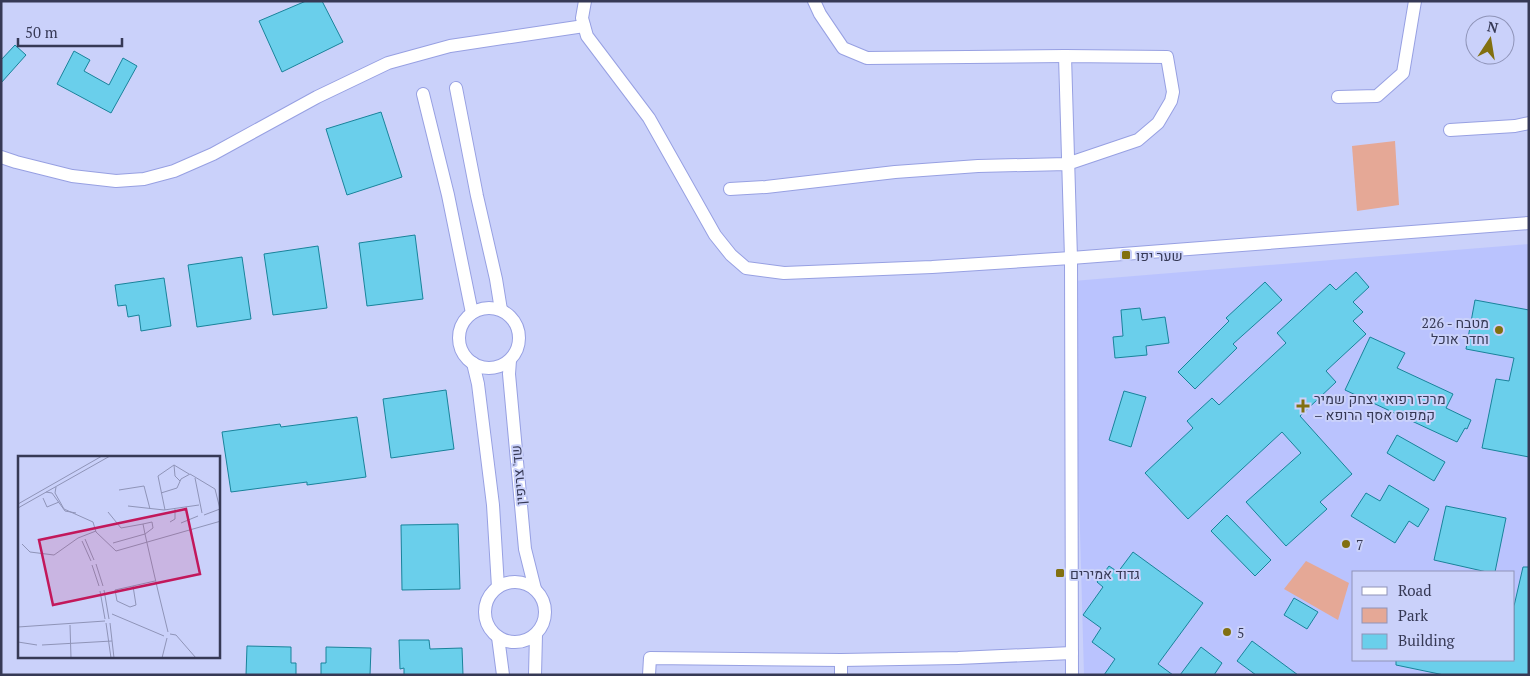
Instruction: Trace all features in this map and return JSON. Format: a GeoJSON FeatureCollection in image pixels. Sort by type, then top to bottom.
{"type":"FeatureCollection","features":[{"type":"Feature","properties":{"kind":"street"},"geometry":{"type":"LineString","coordinates":[[585,1],[582,18],[587,36],[649,118],[715,236],[746,268],[784,273],[932,267],[1529,223]]}},
{"type":"Feature","properties":{"kind":"street"},"geometry":{"type":"LineString","coordinates":[[730,189],[766,187],[896,172],[978,166],[1067,164],[1138,140],[1158,123],[1171,101],[1173,92],[1168,57],[868,58],[843,48],[820,14],[814,1]]}},
{"type":"Feature","properties":{"kind":"street"},"geometry":{"type":"LineString","coordinates":[[1338,97],[1377,96],[1403,73],[1415,1]]}},
{"type":"Feature","properties":{"kind":"street"},"geometry":{"type":"LineString","coordinates":[[1,157],[72,176],[116,181],[144,179],[174,171],[213,154],[317,96],[388,63],[450,46],[584,26]]}},
{"type":"Feature","properties":{"kind":"street"},"geometry":{"type":"LineString","coordinates":[[1065,56],[1071,258],[1072,675]]}},
{"type":"Feature","properties":{"kind":"street"},"geometry":{"type":"LineString","coordinates":[[456,88],[501,310]]}},
{"type":"Feature","properties":{"kind":"street"},"geometry":{"type":"LineString","coordinates":[[423,94],[448,195],[472,313]]}},
{"type":"Feature","properties":{"kind":"street"},"geometry":{"type":"LineString","coordinates":[[1450,130],[1515,126],[1529,123]]}},
{"type":"Feature","properties":{"kind":"street"},"geometry":{"type":"LineString","coordinates":[[481,309],[501,310],[516,322],[520,342],[517,352],[502,366],[482,367],[473,363],[465,356],[459,338],[461,328],[465,320],[472,313],[481,309]]}},
{"type":"Feature","properties":{"kind":"street","name":"שד' צריפין"},"geometry":{"type":"LineString","coordinates":[[510,360],[509,374],[525,549],[535,589]]}},
{"type":"Feature","properties":{"kind":"street","name":"שד' צריפין"},"geometry":{"type":"LineString","coordinates":[[473,363],[478,384],[493,505],[498,587]]}},
{"type":"Feature","properties":{"kind":"street"},"geometry":{"type":"LineString","coordinates":[[517,582],[535,589],[541,596],[545,606],[542,626],[536,634],[528,640],[518,642],[498,637],[486,622],[484,612],[486,602],[491,594],[498,587],[507,583],[517,582]]}},
{"type":"Feature","properties":{"kind":"street"},"geometry":{"type":"LineString","coordinates":[[535,675],[536,634]]}},
{"type":"Feature","properties":{"kind":"street"},"geometry":{"type":"LineString","coordinates":[[498,637],[503,675]]}},
{"type":"Feature","properties":{"kind":"street"},"geometry":{"type":"LineString","coordinates":[[649,675],[650,658],[842,660],[958,658],[1072,653]]}},
{"type":"Feature","properties":{"kind":"street"},"geometry":{"type":"LineString","coordinates":[[842,660],[842,675]]}},
{"type":"Feature","properties":{"kind":"shaded area","name":"מרכז רפואי יצחק שמיר – קמפוס אסף הרופא"},"geometry":{"type":"Polygon","coordinates":[[[1529,244],[1529,675],[1084,675],[1073,281],[1529,244]]]}},
{"type":"Feature","properties":{"kind":"green space"},"geometry":{"type":"Polygon","coordinates":[[[1395,141],[1399,205],[1357,211],[1352,146],[1395,141]]]}},
{"type":"Feature","properties":{"kind":"green space"},"geometry":{"type":"Polygon","coordinates":[[[1306,561],[1349,583],[1338,620],[1284,589],[1306,561]]]}},
{"type":"Feature","properties":{"kind":"building"},"geometry":{"type":"Polygon","coordinates":[[[306,1],[322,1],[343,42],[282,72],[259,21],[306,1]]]}},
{"type":"Feature","properties":{"kind":"building"},"geometry":{"type":"Polygon","coordinates":[[[15,45],[26,55],[1,83],[1,60],[15,45]]]}},
{"type":"Feature","properties":{"kind":"building"},"geometry":{"type":"Polygon","coordinates":[[[74,51],[90,60],[84,71],[109,85],[123,58],[137,66],[111,113],[57,84],[74,51]]]}},
{"type":"Feature","properties":{"kind":"building"},"geometry":{"type":"Polygon","coordinates":[[[381,112],[402,177],[347,195],[326,129],[381,112]]]}},
{"type":"Feature","properties":{"kind":"building"},"geometry":{"type":"Polygon","coordinates":[[[415,235],[423,299],[367,306],[359,243],[415,235]]]}},
{"type":"Feature","properties":{"kind":"building"},"geometry":{"type":"Polygon","coordinates":[[[318,246],[327,308],[273,315],[264,254],[318,246]]]}},
{"type":"Feature","properties":{"kind":"building"},"geometry":{"type":"Polygon","coordinates":[[[242,257],[251,319],[197,327],[188,265],[242,257]]]}},
{"type":"Feature","properties":{"kind":"building"},"geometry":{"type":"Polygon","coordinates":[[[1356,272],[1369,287],[1353,302],[1363,312],[1353,321],[1366,334],[1326,371],[1336,382],[1300,416],[1352,474],[1320,502],[1327,509],[1286,546],[1246,502],[1301,453],[1282,432],[1188,519],[1145,473],[1193,428],[1187,421],[1212,398],[1219,405],[1286,343],[1277,333],[1330,284],[1336,290],[1356,272]]]}},
{"type":"Feature","properties":{"kind":"building"},"geometry":{"type":"Polygon","coordinates":[[[164,278],[171,326],[141,331],[139,315],[128,317],[126,305],[118,306],[115,285],[164,278]]]}},
{"type":"Feature","properties":{"kind":"building"},"geometry":{"type":"Polygon","coordinates":[[[1265,282],[1282,300],[1233,344],[1237,348],[1195,389],[1178,372],[1229,321],[1226,318],[1265,282]]]}},
{"type":"Feature","properties":{"kind":"building"},"geometry":{"type":"Polygon","coordinates":[[[1475,300],[1529,310],[1529,457],[1482,448],[1496,379],[1509,381],[1514,358],[1466,349],[1475,300]]]}},
{"type":"Feature","properties":{"kind":"building"},"geometry":{"type":"Polygon","coordinates":[[[1140,308],[1142,320],[1165,317],[1169,343],[1146,346],[1147,355],[1115,358],[1113,337],[1123,336],[1121,310],[1140,308]]]}},
{"type":"Feature","properties":{"kind":"building"},"geometry":{"type":"Polygon","coordinates":[[[1370,337],[1405,353],[1397,368],[1453,394],[1446,408],[1471,420],[1457,442],[1345,390],[1370,337]]]}},
{"type":"Feature","properties":{"kind":"building"},"geometry":{"type":"Polygon","coordinates":[[[446,390],[454,449],[391,458],[383,399],[446,390]]]}},
{"type":"Feature","properties":{"kind":"building"},"geometry":{"type":"Polygon","coordinates":[[[1124,391],[1146,397],[1131,447],[1109,440],[1124,391]]]}},
{"type":"Feature","properties":{"kind":"building"},"geometry":{"type":"Polygon","coordinates":[[[357,417],[366,477],[307,485],[307,482],[231,492],[222,432],[280,424],[281,427],[357,417]]]}},
{"type":"Feature","properties":{"kind":"building"},"geometry":{"type":"Polygon","coordinates":[[[1397,435],[1445,462],[1434,481],[1387,453],[1397,435]]]}},
{"type":"Feature","properties":{"kind":"building"},"geometry":{"type":"Polygon","coordinates":[[[1389,485],[1429,509],[1418,527],[1409,521],[1395,543],[1351,516],[1366,493],[1380,501],[1389,485]]]}},
{"type":"Feature","properties":{"kind":"building"},"geometry":{"type":"Polygon","coordinates":[[[1446,506],[1506,518],[1495,571],[1483,571],[1434,560],[1446,506]]]}},
{"type":"Feature","properties":{"kind":"building"},"geometry":{"type":"Polygon","coordinates":[[[1227,515],[1271,560],[1255,576],[1211,531],[1227,515]]]}},
{"type":"Feature","properties":{"kind":"building"},"geometry":{"type":"Polygon","coordinates":[[[458,524],[460,589],[402,590],[401,525],[458,524]]]}},
{"type":"Feature","properties":{"kind":"building"},"geometry":{"type":"Polygon","coordinates":[[[1133,552],[1203,603],[1158,664],[1173,675],[1104,675],[1115,659],[1092,642],[1101,628],[1083,615],[1103,587],[1097,582],[1109,566],[1118,572],[1133,552]]]}},
{"type":"Feature","properties":{"kind":"building"},"geometry":{"type":"Polygon","coordinates":[[[1523,567],[1529,567],[1529,675],[1444,675],[1396,665],[1396,661],[1515,661],[1515,602],[1523,567]]]}},
{"type":"Feature","properties":{"kind":"building"},"geometry":{"type":"Polygon","coordinates":[[[1294,598],[1318,612],[1307,629],[1284,615],[1294,598]]]}},
{"type":"Feature","properties":{"kind":"building"},"geometry":{"type":"Polygon","coordinates":[[[399,640],[429,640],[430,649],[462,648],[463,675],[404,675],[404,668],[400,669],[399,640]]]}},
{"type":"Feature","properties":{"kind":"building"},"geometry":{"type":"Polygon","coordinates":[[[1252,641],[1298,675],[1256,675],[1237,661],[1252,641]]]}},
{"type":"Feature","properties":{"kind":"building"},"geometry":{"type":"Polygon","coordinates":[[[247,646],[291,647],[291,663],[296,663],[296,675],[246,675],[247,646]]]}},
{"type":"Feature","properties":{"kind":"building"},"geometry":{"type":"Polygon","coordinates":[[[326,647],[371,648],[370,675],[321,675],[321,663],[326,663],[326,647]]]}},
{"type":"Feature","properties":{"kind":"building"},"geometry":{"type":"Polygon","coordinates":[[[1201,647],[1222,663],[1214,675],[1180,675],[1201,647]]]}},
{"type":"Feature","properties":{"kind":"place","name":"שער יפו"},"geometry":{"type":"Point","coordinates":[1126,255]}},
{"type":"Feature","properties":{"kind":"place","name":"226 - מטבח וחדר אוכל"},"geometry":{"type":"Point","coordinates":[1499,330]}},
{"type":"Feature","properties":{"kind":"place","name":"מרכז רפואי יצחק שמיר – קמפוס אסף הרופא"},"geometry":{"type":"Point","coordinates":[1303,406]}},
{"type":"Feature","properties":{"kind":"place","name":"7"},"geometry":{"type":"Point","coordinates":[1346,544]}},
{"type":"Feature","properties":{"kind":"place","name":"גדוד אמירים"},"geometry":{"type":"Point","coordinates":[1060,573]}},
{"type":"Feature","properties":{"kind":"place","name":"5"},"geometry":{"type":"Point","coordinates":[1227,632]}}]}
